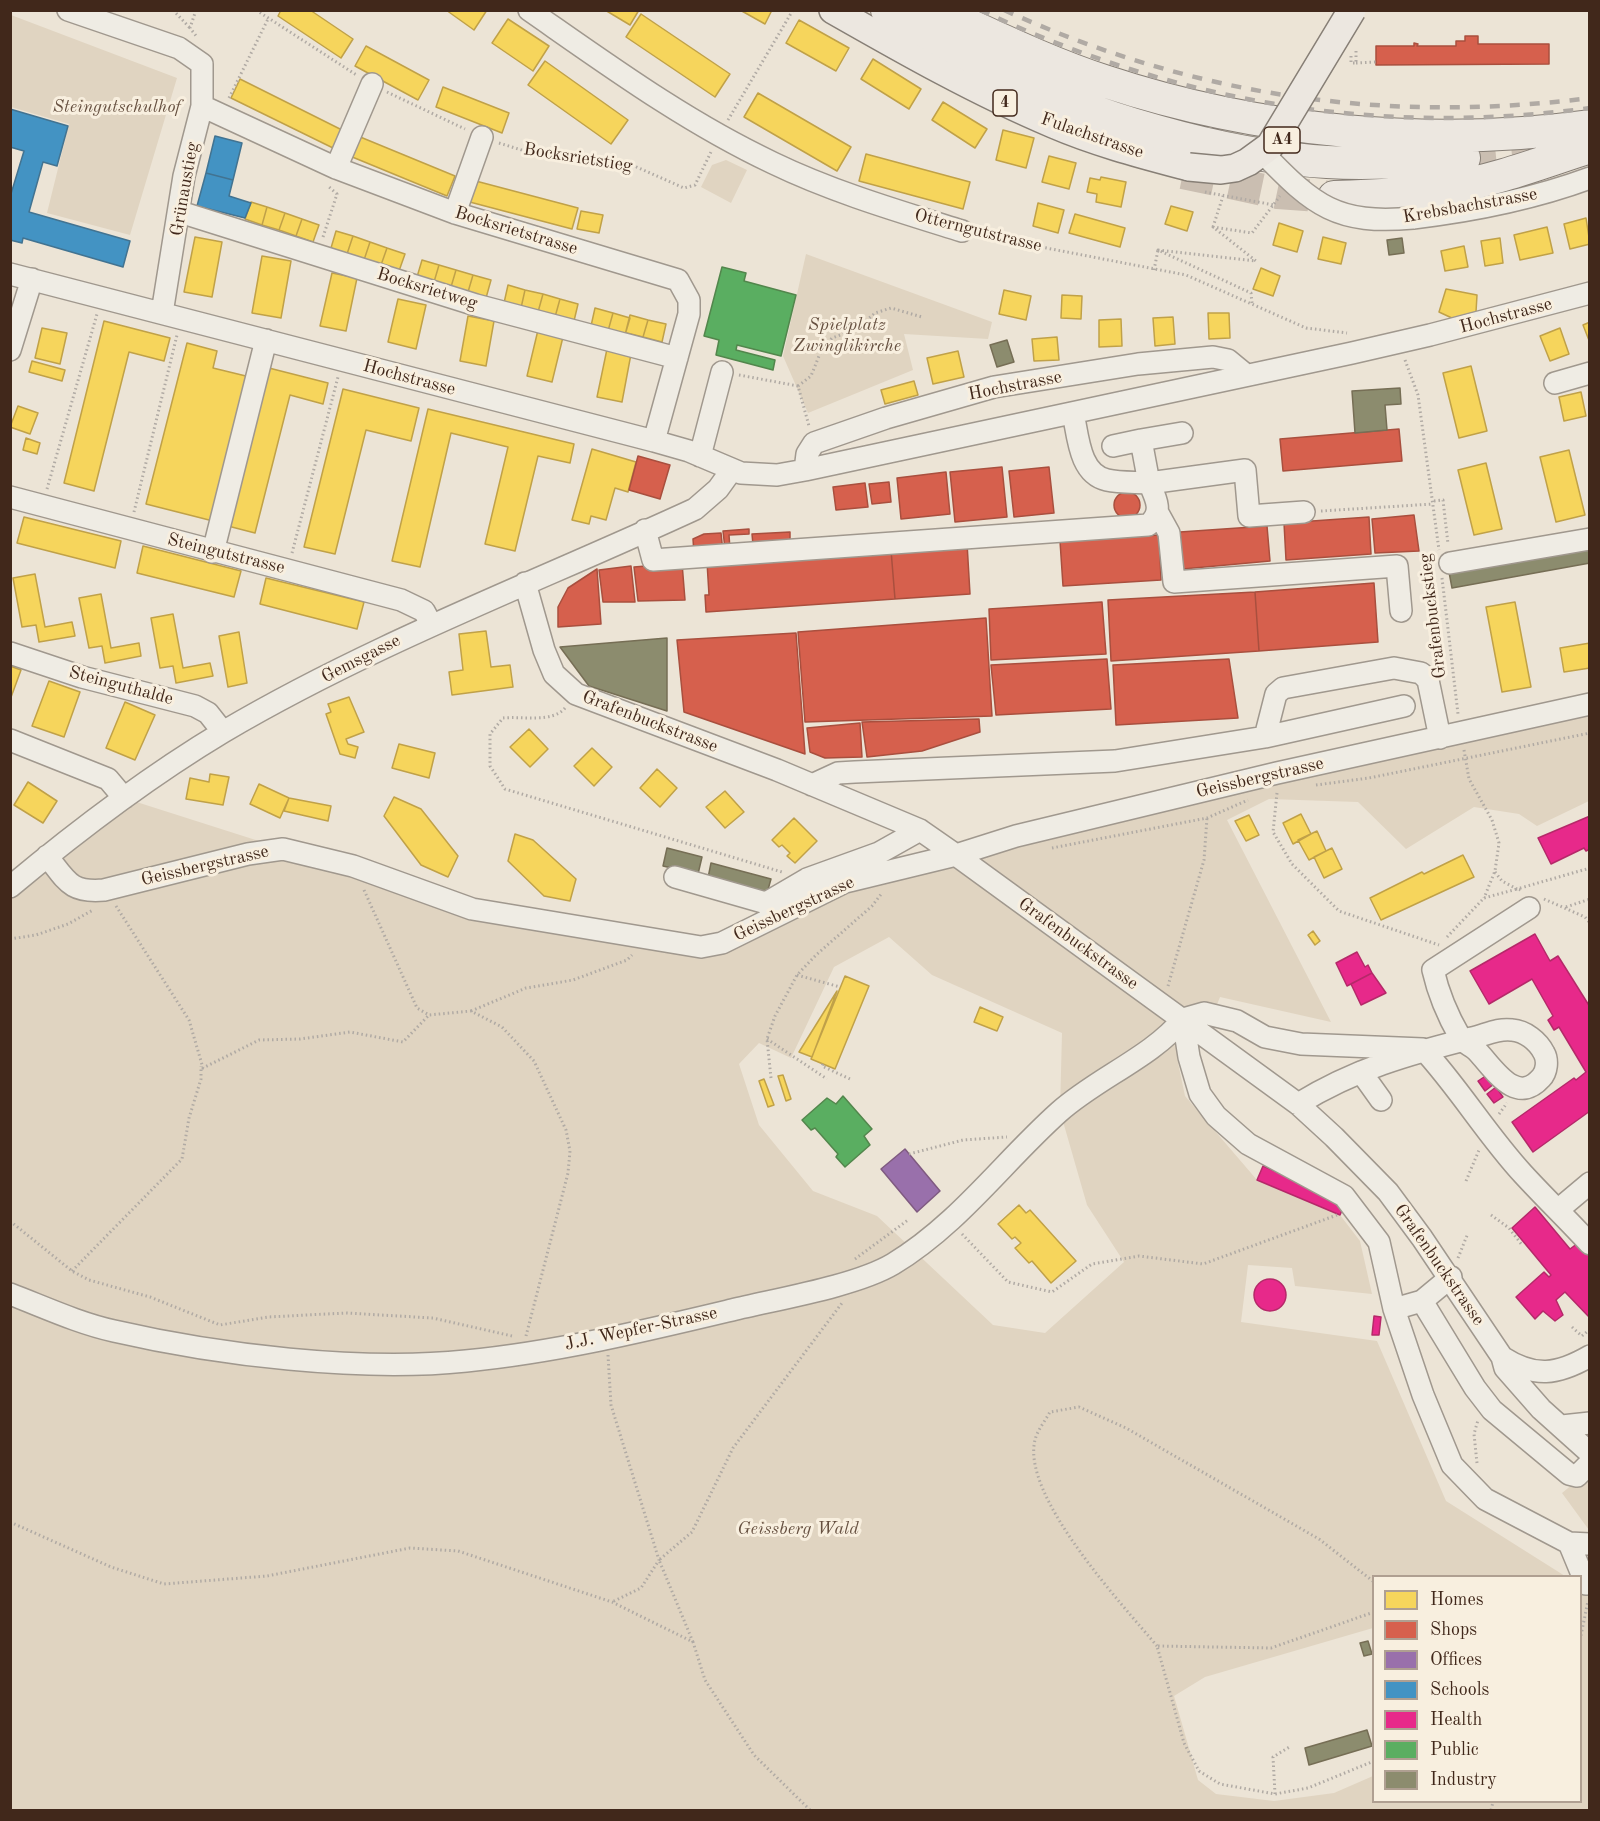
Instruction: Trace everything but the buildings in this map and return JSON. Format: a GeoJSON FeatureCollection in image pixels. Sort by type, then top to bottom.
{"type":"FeatureCollection","features":[{"type":"Feature","properties":{"kind":"highway"},"geometry":{"type":"LineString","coordinates":[[876,10],[1006,91]]}},
{"type":"Feature","properties":{"kind":"highway","name":"A4"},"geometry":{"type":"LineString","coordinates":[[887,10],[996,70],[1035,87],[1162,131],[1226,147],[1325,162],[1357,164],[1464,158],[1268,138],[1165,116],[1105,97],[1041,72],[915,10]]}},
{"type":"Feature","properties":{"kind":"highway"},"geometry":{"type":"LineString","coordinates":[[936,10],[1028,52],[1104,81],[1237,115],[1362,131],[1455,136],[1528,133],[1590,126]]}},
{"type":"Feature","properties":{"kind":"highway"},"geometry":{"type":"LineString","coordinates":[[1334,197],[1380,196],[1450,188],[1517,171],[1590,147]]}},
{"type":"Feature","properties":{"kind":"main road","name":"Fulachstrasse"},"geometry":{"type":"LineString","coordinates":[[833,10],[949,75],[1055,125],[1189,167],[1221,170],[1235,168],[1263,153]]}},
{"type":"Feature","properties":{"kind":"main road","name":"4"},"geometry":{"type":"LineString","coordinates":[[1263,153],[1280,134],[1352,10]]}},
{"type":"Feature","properties":{"kind":"street","name":"Grünaustieg"},"geometry":{"type":"LineString","coordinates":[[68,10],[179,48],[202,64],[202,106],[184,176],[171,316]]}},
{"type":"Feature","properties":{"kind":"street","name":"Otterngutstrasse"},"geometry":{"type":"LineString","coordinates":[[529,10],[645,90],[719,136],[774,164],[852,196],[962,231]]}},
{"type":"Feature","properties":{"kind":"street"},"geometry":{"type":"LineString","coordinates":[[328,174],[372,84]]}},
{"type":"Feature","properties":{"kind":"street","name":"Bocksrietstrasse"},"geometry":{"type":"LineString","coordinates":[[202,106],[328,174],[678,280],[689,300],[689,314],[654,441]]}},
{"type":"Feature","properties":{"kind":"street"},"geometry":{"type":"LineString","coordinates":[[455,213],[482,137]]}},
{"type":"Feature","properties":{"kind":"street","name":"Krebsbachstrasse"},"geometry":{"type":"LineString","coordinates":[[1263,153],[1290,182],[1311,199],[1346,216],[1374,220],[1452,213],[1554,192],[1590,178]]}},
{"type":"Feature","properties":{"kind":"street","name":"Bocksrietweg"},"geometry":{"type":"LineString","coordinates":[[180,212],[476,305],[677,358]]}},
{"type":"Feature","properties":{"kind":"street","name":"Hochstrasse"},"geometry":{"type":"LineString","coordinates":[[10,274],[654,441],[700,456],[731,471],[764,476],[805,470],[1430,335],[1590,293]]}},
{"type":"Feature","properties":{"kind":"street"},"geometry":{"type":"LineString","coordinates":[[10,350],[32,279]]}},
{"type":"Feature","properties":{"kind":"street"},"geometry":{"type":"LineString","coordinates":[[213,552],[266,340]]}},
{"type":"Feature","properties":{"kind":"street","name":"Hochstrasse"},"geometry":{"type":"LineString","coordinates":[[814,443],[886,418],[994,387],[1042,379],[1138,364],[1213,357],[1228,360],[1245,374]]}},
{"type":"Feature","properties":{"kind":"street"},"geometry":{"type":"LineString","coordinates":[[700,456],[722,372]]}},
{"type":"Feature","properties":{"kind":"street"},"geometry":{"type":"LineString","coordinates":[[1555,383],[1590,373]]}},
{"type":"Feature","properties":{"kind":"street"},"geometry":{"type":"LineString","coordinates":[[1073,413],[1082,456],[1091,471],[1106,480],[1149,483],[1245,470],[1249,516],[1304,512]]}},
{"type":"Feature","properties":{"kind":"street"},"geometry":{"type":"LineString","coordinates":[[1113,446],[1182,433]]}},
{"type":"Feature","properties":{"kind":"street"},"geometry":{"type":"LineString","coordinates":[[1141,440],[1149,483],[1158,501],[1158,513],[1169,533],[1174,582],[1397,566],[1401,611]]}},
{"type":"Feature","properties":{"kind":"street"},"geometry":{"type":"LineString","coordinates":[[805,470],[807,454],[814,443]]}},
{"type":"Feature","properties":{"kind":"street","name":"Gemsgasse"},"geometry":{"type":"LineString","coordinates":[[10,887],[124,798],[223,732],[342,668],[432,624],[695,508],[718,489],[731,471]]}},
{"type":"Feature","properties":{"kind":"street","name":"Steingutstrasse"},"geometry":{"type":"LineString","coordinates":[[10,497],[401,600],[424,611],[432,624]]}},
{"type":"Feature","properties":{"kind":"street"},"geometry":{"type":"LineString","coordinates":[[645,530],[653,560],[1148,525],[1158,513]]}},
{"type":"Feature","properties":{"kind":"street"},"geometry":{"type":"LineString","coordinates":[[1445,559],[1590,539]]}},
{"type":"Feature","properties":{"kind":"street","name":"Grafenbuckstrasse"},"geometry":{"type":"LineString","coordinates":[[525,583],[544,650],[554,674],[576,694],[812,785],[920,830],[1298,1104],[1388,1192],[1450,1277],[1502,1357],[1505,1368],[1541,1409],[1590,1453]]}},
{"type":"Feature","properties":{"kind":"street","name":"Steinguthalde"},"geometry":{"type":"LineString","coordinates":[[10,653],[82,677],[195,706],[208,712],[223,732]]}},
{"type":"Feature","properties":{"kind":"street"},"geometry":{"type":"LineString","coordinates":[[1265,737],[1276,694],[1283,688],[1401,668],[1421,673],[1428,680],[1450,736]]}},
{"type":"Feature","properties":{"kind":"street","name":"Geissbergstrasse"},"geometry":{"type":"LineString","coordinates":[[47,856],[66,880],[83,892],[106,903],[248,854],[283,849],[353,866],[472,909],[701,947],[722,943],[844,882],[956,855],[1016,836],[1277,773],[1590,704]]}},
{"type":"Feature","properties":{"kind":"street"},"geometry":{"type":"LineString","coordinates":[[812,785],[838,773],[1115,761],[1265,737],[1404,706]]}},
{"type":"Feature","properties":{"kind":"street"},"geometry":{"type":"LineString","coordinates":[[10,740],[108,779],[124,798]]}},
{"type":"Feature","properties":{"kind":"street"},"geometry":{"type":"LineString","coordinates":[[675,877],[766,903],[807,879],[879,853],[920,830]]}},
{"type":"Feature","properties":{"kind":"street"},"geometry":{"type":"LineString","coordinates":[[1298,1104],[1333,1083],[1361,1072],[1423,1049],[1461,1040],[1433,970],[1529,908]]}},
{"type":"Feature","properties":{"kind":"street"},"geometry":{"type":"LineString","coordinates":[[1588,1584],[1580,1544],[1485,1499],[1452,1465],[1423,1395],[1394,1309],[1380,1242],[1344,1196],[1248,1144],[1215,1116],[1200,1094],[1189,1057],[1183,1019],[1204,1013],[1237,1021],[1265,1037],[1301,1044],[1423,1049],[1523,1174],[1559,1209],[1590,1244]]}},
{"type":"Feature","properties":{"kind":"street","name":"J.J. Wepfer-Strasse"},"geometry":{"type":"LineString","coordinates":[[10,1294],[112,1331],[231,1351],[356,1364],[465,1361],[528,1345],[607,1340],[848,1281],[891,1266],[951,1222],[1060,1111],[1101,1080],[1162,1040],[1183,1019]]}},
{"type":"Feature","properties":{"kind":"street"},"geometry":{"type":"LineString","coordinates":[[1361,1072],[1381,1100]]}},
{"type":"Feature","properties":{"kind":"street"},"geometry":{"type":"LineString","coordinates":[[1559,1209],[1590,1183]]}},
{"type":"Feature","properties":{"kind":"street"},"geometry":{"type":"LineString","coordinates":[[1394,1309],[1422,1301],[1450,1277]]}},
{"type":"Feature","properties":{"kind":"street"},"geometry":{"type":"LineString","coordinates":[[1422,1301],[1475,1388],[1492,1410],[1569,1474],[1577,1476],[1590,1463]]}},
{"type":"Feature","properties":{"kind":"street"},"geometry":{"type":"LineString","coordinates":[[1502,1357],[1518,1367],[1544,1372],[1559,1371],[1590,1356]]}},
{"type":"Feature","properties":{"kind":"street"},"geometry":{"type":"LineString","coordinates":[[1562,1426],[1588,1427]]}},
{"type":"Feature","properties":{"kind":"path"},"geometry":{"type":"LineString","coordinates":[[173,10],[190,28]]}},
{"type":"Feature","properties":{"kind":"path"},"geometry":{"type":"LineString","coordinates":[[221,116],[268,19],[256,10]]}},
{"type":"Feature","properties":{"kind":"path","name":"Bocksrietstieg"},"geometry":{"type":"LineString","coordinates":[[482,137],[528,152],[632,165],[684,188],[695,185],[719,136],[793,10]]}},
{"type":"Feature","properties":{"kind":"path"},"geometry":{"type":"LineString","coordinates":[[1356,49],[1356,63]]}},
{"type":"Feature","properties":{"kind":"path"},"geometry":{"type":"LineString","coordinates":[[1351,52],[1351,63],[1376,62]]}},
{"type":"Feature","properties":{"kind":"path"},"geometry":{"type":"LineString","coordinates":[[317,254],[337,194],[328,174]]}},
{"type":"Feature","properties":{"kind":"path"},"geometry":{"type":"LineString","coordinates":[[1213,227],[1252,233],[1290,182]]}},
{"type":"Feature","properties":{"kind":"path"},"geometry":{"type":"LineString","coordinates":[[1213,227],[1223,196]]}},
{"type":"Feature","properties":{"kind":"path"},"geometry":{"type":"LineString","coordinates":[[1158,250],[1256,261],[1213,227]]}},
{"type":"Feature","properties":{"kind":"path","name":"Otterngutstrasse"},"geometry":{"type":"LineString","coordinates":[[962,231],[1186,275],[1306,328],[1342,334],[1354,332]]}},
{"type":"Feature","properties":{"kind":"path"},"geometry":{"type":"LineString","coordinates":[[1154,270],[1158,250]]}},
{"type":"Feature","properties":{"kind":"path"},"geometry":{"type":"LineString","coordinates":[[1158,250],[1251,293],[1252,303]]}},
{"type":"Feature","properties":{"kind":"path"},"geometry":{"type":"LineString","coordinates":[[43,505],[102,298]]}},
{"type":"Feature","properties":{"kind":"path"},"geometry":{"type":"LineString","coordinates":[[798,386],[811,375],[821,351],[832,338],[857,329],[875,313],[891,308],[922,317]]}},
{"type":"Feature","properties":{"kind":"path"},"geometry":{"type":"LineString","coordinates":[[130,530],[171,316]]}},
{"type":"Feature","properties":{"kind":"path","name":"Grafenbuckstieg"},"geometry":{"type":"LineString","coordinates":[[1405,359],[1418,395],[1433,503],[1445,559],[1450,736],[1466,759],[1469,779],[1492,820],[1499,843],[1495,871],[1484,898]]}},
{"type":"Feature","properties":{"kind":"path"},"geometry":{"type":"LineString","coordinates":[[288,569],[342,360]]}},
{"type":"Feature","properties":{"kind":"path"},"geometry":{"type":"LineString","coordinates":[[722,372],[798,386]]}},
{"type":"Feature","properties":{"kind":"path"},"geometry":{"type":"LineString","coordinates":[[798,386],[814,443]]}},
{"type":"Feature","properties":{"kind":"path"},"geometry":{"type":"LineString","coordinates":[[1304,512],[1433,503],[1443,500],[1445,559]]}},
{"type":"Feature","properties":{"kind":"path"},"geometry":{"type":"LineString","coordinates":[[576,694],[560,714],[503,718],[489,734],[490,766],[505,789],[807,879]]}},
{"type":"Feature","properties":{"kind":"path"},"geometry":{"type":"LineString","coordinates":[[1312,786],[1466,759],[1590,733]]}},
{"type":"Feature","properties":{"kind":"path"},"geometry":{"type":"LineString","coordinates":[[1268,794],[1277,791],[1273,832],[1292,864],[1339,910],[1439,945]]}},
{"type":"Feature","properties":{"kind":"path"},"geometry":{"type":"LineString","coordinates":[[1016,836],[1056,849],[1149,827],[1207,818],[1251,800]]}},
{"type":"Feature","properties":{"kind":"path"},"geometry":{"type":"LineString","coordinates":[[1162,1004],[1204,860],[1207,818]]}},
{"type":"Feature","properties":{"kind":"path"},"geometry":{"type":"LineString","coordinates":[[353,866],[417,1008],[429,1015],[471,1011],[526,988],[573,980],[627,960],[648,939]]}},
{"type":"Feature","properties":{"kind":"path"},"geometry":{"type":"LineString","coordinates":[[771,1078],[766,1039],[775,1016],[797,975],[816,955],[872,906],[900,868]]}},
{"type":"Feature","properties":{"kind":"path"},"geometry":{"type":"LineString","coordinates":[[1495,871],[1502,881],[1517,889],[1590,868]]}},
{"type":"Feature","properties":{"kind":"path"},"geometry":{"type":"LineString","coordinates":[[1590,899],[1564,907],[1585,917],[1590,923]]}},
{"type":"Feature","properties":{"kind":"path"},"geometry":{"type":"LineString","coordinates":[[10,939],[36,935],[68,924],[106,903],[189,1020],[202,1068],[259,1040],[300,1039],[350,1032],[403,1042],[429,1015]]}},
{"type":"Feature","properties":{"kind":"path"},"geometry":{"type":"LineString","coordinates":[[797,975],[840,987]]}},
{"type":"Feature","properties":{"kind":"path"},"geometry":{"type":"LineString","coordinates":[[10,1221],[72,1271],[88,1280],[150,1297],[220,1325],[268,1317],[346,1313],[433,1318],[528,1345],[568,1173],[570,1151],[566,1130],[534,1061],[502,1027],[471,1011]]}},
{"type":"Feature","properties":{"kind":"path"},"geometry":{"type":"LineString","coordinates":[[766,1039],[827,1079]]}},
{"type":"Feature","properties":{"kind":"path"},"geometry":{"type":"LineString","coordinates":[[72,1271],[182,1159],[189,1118],[201,1078],[198,1051]]}},
{"type":"Feature","properties":{"kind":"path"},"geometry":{"type":"LineString","coordinates":[[823,1064],[822,1066],[850,1079]]}},
{"type":"Feature","properties":{"kind":"path"},"geometry":{"type":"LineString","coordinates":[[909,1154],[963,1140],[1006,1137],[1027,1144]]}},
{"type":"Feature","properties":{"kind":"path"},"geometry":{"type":"LineString","coordinates":[[951,1222],[1008,1282],[1052,1292],[1092,1264],[1140,1256],[1203,1264],[1356,1209]]}},
{"type":"Feature","properties":{"kind":"path"},"geometry":{"type":"LineString","coordinates":[[1491,1215],[1509,1228],[1522,1245]]}},
{"type":"Feature","properties":{"kind":"path"},"geometry":{"type":"LineString","coordinates":[[1450,1277],[1467,1233]]}},
{"type":"Feature","properties":{"kind":"path"},"geometry":{"type":"LineString","coordinates":[[612,1602],[641,1588],[659,1560],[692,1532],[733,1448],[842,1304],[848,1281]]}},
{"type":"Feature","properties":{"kind":"path"},"geometry":{"type":"LineString","coordinates":[[1572,1328],[1582,1336],[1590,1329]]}},
{"type":"Feature","properties":{"kind":"path"},"geometry":{"type":"LineString","coordinates":[[607,1340],[611,1405],[659,1560],[693,1642],[705,1680],[754,1755],[810,1810]]}},
{"type":"Feature","properties":{"kind":"path"},"geometry":{"type":"LineString","coordinates":[[1372,1580],[1319,1539],[1126,1428],[1079,1407],[1050,1412],[1034,1441],[1038,1484],[1068,1537],[1156,1646],[1184,1743],[1199,1771],[1220,1784],[1275,1794],[1308,1788],[1372,1762]]}},
{"type":"Feature","properties":{"kind":"path"},"geometry":{"type":"LineString","coordinates":[[1477,1464],[1474,1456],[1474,1434],[1477,1420],[1492,1410]]}},
{"type":"Feature","properties":{"kind":"path"},"geometry":{"type":"LineString","coordinates":[[10,1522],[90,1558],[164,1584],[267,1576],[410,1548],[458,1551],[612,1602],[693,1642]]}},
{"type":"Feature","properties":{"kind":"path"},"geometry":{"type":"LineString","coordinates":[[1582,1636],[1589,1608],[1588,1584]]}},
{"type":"Feature","properties":{"kind":"path"},"geometry":{"type":"LineString","coordinates":[[1156,1646],[1271,1648],[1372,1613]]}},
{"type":"Feature","properties":{"kind":"path"},"geometry":{"type":"LineString","coordinates":[[1275,1794],[1273,1757],[1291,1746]]}},
{"type":"Feature","properties":{"kind":"green space","name":"Steingutschulhof"},"geometry":{"type":"Polygon","coordinates":[[[11,15],[177,78],[130,235],[47,213],[69,124],[11,107],[11,15]]]}},
{"type":"Feature","properties":{"kind":"green space"},"geometry":{"type":"Polygon","coordinates":[[[726,160],[747,170],[731,203],[701,187],[712,165],[726,160]]]}},
{"type":"Feature","properties":{"kind":"green space","name":"Spielplatz Zwinglikirche"},"geometry":{"type":"Polygon","coordinates":[[[806,254],[992,322],[988,339],[904,334],[913,370],[808,413],[783,356],[806,254]]]}},
{"type":"Feature","properties":{"kind":"green space","name":"Geissberg Wald"},"geometry":{"type":"Polygon","coordinates":[[[1589,704],[1589,801],[1537,826],[1519,814],[1474,807],[1406,849],[1358,802],[1269,799],[1227,820],[1331,1022],[1220,997],[1199,1050],[1177,1058],[1185,1096],[1257,1180],[1340,1215],[1360,1241],[1372,1294],[1295,1286],[1292,1268],[1248,1265],[1241,1322],[1377,1341],[1446,1501],[1563,1575],[1372,1575],[1372,1628],[1205,1677],[1174,1696],[1198,1780],[1216,1794],[1274,1801],[1334,1793],[1372,1776],[1372,1803],[1582,1803],[1582,1588],[1590,1592],[1589,1810],[11,1810],[11,887],[124,798],[472,909],[701,947],[845,882],[1589,704]],[[889,937],[834,967],[791,1058],[759,1043],[739,1064],[759,1125],[813,1191],[877,1216],[993,1325],[1045,1333],[1124,1262],[1087,1205],[1060,1111],[1062,1033],[932,975],[889,937]]]}},
{"type":"Feature","properties":{"kind":"green space"},"geometry":{"type":"Polygon","coordinates":[[[1589,1471],[1589,1530],[1562,1493],[1589,1471]]]}},
{"type":"Feature","properties":{"kind":"tunnel"},"geometry":{"type":"LineString","coordinates":[[1464,158],[1559,149]]}},
{"type":"Feature","properties":{"kind":"tunnel"},"geometry":{"type":"LineString","coordinates":[[1183,173],[1278,193],[1332,197]]}},
{"type":"Feature","properties":{"kind":"railway"},"geometry":{"type":"LineString","coordinates":[[980,10],[1053,42],[1127,68],[1202,89],[1278,104],[1354,114],[1431,118],[1510,116],[1590,108]]}},
{"type":"Feature","properties":{"kind":"railway"},"geometry":{"type":"LineString","coordinates":[[1004,10],[1075,40],[1146,64],[1218,82],[1291,96],[1364,104],[1438,107],[1513,105],[1590,98]]}}]}
